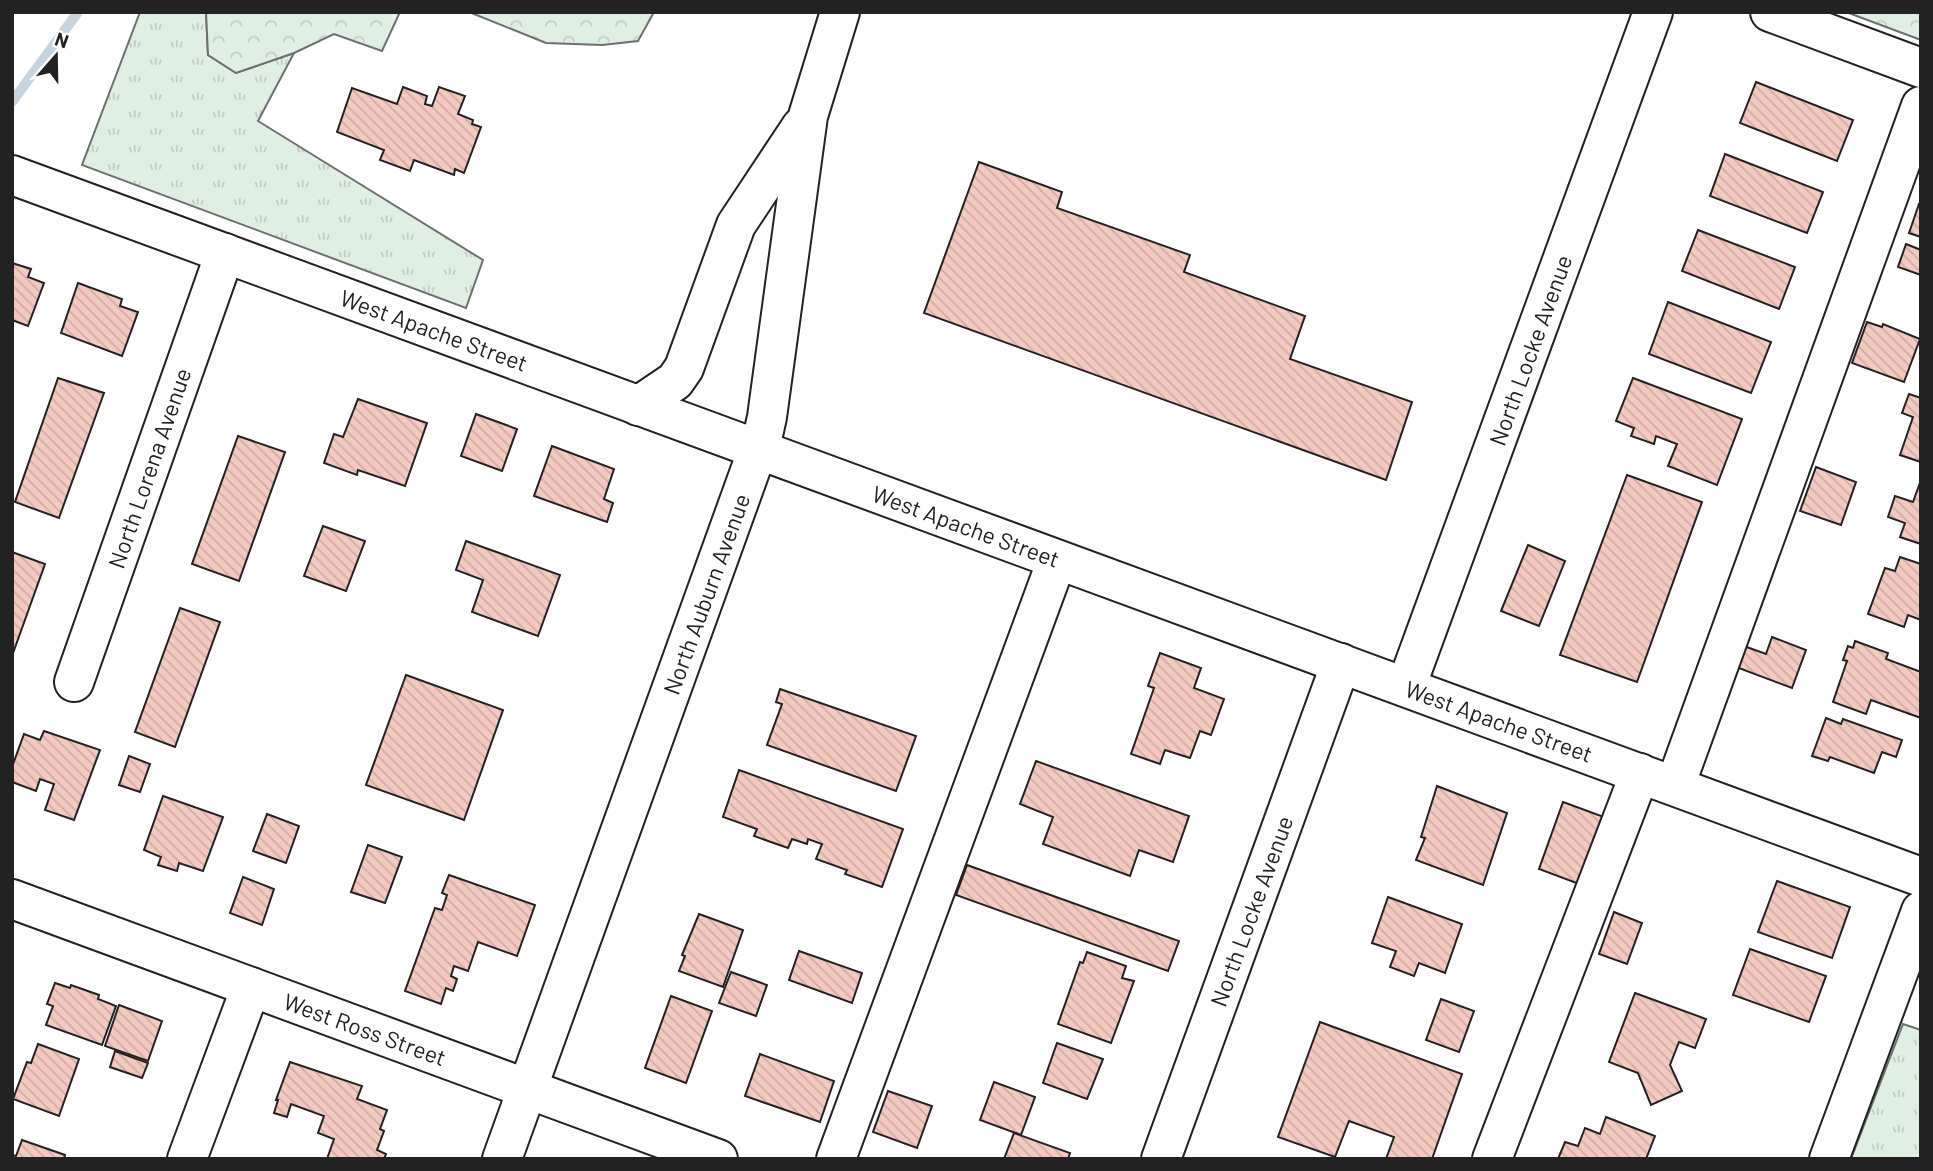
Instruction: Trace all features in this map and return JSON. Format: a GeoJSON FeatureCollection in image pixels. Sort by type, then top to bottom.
{"type":"FeatureCollection","features":[{"type":"Feature","properties":{"kind":"main road","name":"North Auburn Avenue"},"geometry":{"type":"LineString","coordinates":[[502,1159],[758,450],[767,417],[808,116],[840,12]]}},
{"type":"Feature","properties":{"kind":"main road","name":"North Locke Avenue"},"geometry":{"type":"LineString","coordinates":[[1406,687],[1653,12]]}},
{"type":"Feature","properties":{"kind":"main road"},"geometry":{"type":"LineString","coordinates":[[1770,12],[1921,68]]}},
{"type":"Feature","properties":{"kind":"main road"},"geometry":{"type":"LineString","coordinates":[[1492,1159],[1658,780],[1921,106]]}},
{"type":"Feature","properties":{"kind":"main road"},"geometry":{"type":"LineString","coordinates":[[638,406],[675,381],[684,368],[736,225],[808,116]]}},
{"type":"Feature","properties":{"kind":"main road","name":"West Apache Street"},"geometry":{"type":"LineString","coordinates":[[12,175],[1921,877]]}},
{"type":"Feature","properties":{"kind":"main road","name":"North Lorena Avenue"},"geometry":{"type":"LineString","coordinates":[[74,682],[225,253]]}},
{"type":"Feature","properties":{"kind":"main road"},"geometry":{"type":"LineString","coordinates":[[836,1159],[1057,560]]}},
{"type":"Feature","properties":{"kind":"main road","name":"North Locke Avenue"},"geometry":{"type":"LineString","coordinates":[[1161,1159],[1340,663]]}},
{"type":"Feature","properties":{"kind":"main road","name":"West Ross Street"},"geometry":{"type":"LineString","coordinates":[[12,899],[718,1159]]}},
{"type":"Feature","properties":{"kind":"main road"},"geometry":{"type":"LineString","coordinates":[[1829,1159],[1921,911]]}},
{"type":"Feature","properties":{"kind":"main road"},"geometry":{"type":"LineString","coordinates":[[187,1159],[251,987]]}},
{"type":"Feature","properties":{"kind":"green space"},"geometry":{"type":"Polygon","coordinates":[[[140,12],[206,12],[208,55],[236,73],[294,53],[258,121],[483,260],[466,308],[82,165],[140,12]]]}},
{"type":"Feature","properties":{"kind":"green space"},"geometry":{"type":"Polygon","coordinates":[[[206,12],[400,12],[382,51],[334,34],[294,53],[236,73],[208,55],[206,12]]]}},
{"type":"Feature","properties":{"kind":"green space"},"geometry":{"type":"Polygon","coordinates":[[[469,12],[654,12],[638,41],[602,45],[546,43],[469,12]]]}},
{"type":"Feature","properties":{"kind":"green space"},"geometry":{"type":"Polygon","coordinates":[[[1846,12],[1921,12],[1921,40],[1846,12]]]}},
{"type":"Feature","properties":{"kind":"green space"},"geometry":{"type":"Polygon","coordinates":[[[1903,1024],[1921,1030],[1921,1159],[1851,1159],[1903,1024]]]}},
{"type":"Feature","properties":{"kind":"building"},"geometry":{"type":"Polygon","coordinates":[[[1756,82],[1853,120],[1837,161],[1740,123],[1756,82]]]}},
{"type":"Feature","properties":{"kind":"building"},"geometry":{"type":"Polygon","coordinates":[[[403,87],[427,96],[425,104],[432,106],[439,87],[465,96],[458,114],[473,120],[472,124],[481,127],[464,173],[455,169],[454,175],[414,160],[410,171],[380,160],[384,150],[337,132],[352,88],[397,104],[403,87]]]}},
{"type":"Feature","properties":{"kind":"building"},"geometry":{"type":"Polygon","coordinates":[[[1725,154],[1823,192],[1807,233],[1710,196],[1725,154]]]}},
{"type":"Feature","properties":{"kind":"building"},"geometry":{"type":"Polygon","coordinates":[[[979,162],[1062,192],[1057,208],[1190,255],[1184,272],[1305,316],[1290,359],[1412,402],[1386,480],[924,313],[979,162]]]}},
{"type":"Feature","properties":{"kind":"building"},"geometry":{"type":"Polygon","coordinates":[[[1919,204],[1921,205],[1921,237],[1909,233],[1919,204]]]}},
{"type":"Feature","properties":{"kind":"building"},"geometry":{"type":"Polygon","coordinates":[[[1698,230],[1795,267],[1779,309],[1682,271],[1698,230]]]}},
{"type":"Feature","properties":{"kind":"building"},"geometry":{"type":"Polygon","coordinates":[[[1906,244],[1921,250],[1921,275],[1898,267],[1906,244]]]}},
{"type":"Feature","properties":{"kind":"building"},"geometry":{"type":"Polygon","coordinates":[[[12,263],[31,269],[28,277],[44,283],[28,326],[12,320],[12,263]]]}},
{"type":"Feature","properties":{"kind":"building"},"geometry":{"type":"Polygon","coordinates":[[[78,283],[122,299],[120,306],[138,312],[122,356],[61,333],[78,283]]]}},
{"type":"Feature","properties":{"kind":"building"},"geometry":{"type":"Polygon","coordinates":[[[1668,302],[1771,342],[1751,393],[1649,354],[1668,302]]]}},
{"type":"Feature","properties":{"kind":"building"},"geometry":{"type":"Polygon","coordinates":[[[1867,322],[1882,327],[1883,324],[1920,339],[1904,382],[1852,363],[1867,322]]]}},
{"type":"Feature","properties":{"kind":"building"},"geometry":{"type":"Polygon","coordinates":[[[58,378],[104,393],[59,518],[15,502],[58,378]]]}},
{"type":"Feature","properties":{"kind":"building"},"geometry":{"type":"Polygon","coordinates":[[[1633,378],[1742,419],[1717,485],[1668,466],[1677,444],[1656,436],[1654,444],[1631,436],[1634,428],[1616,421],[1633,378]]]}},
{"type":"Feature","properties":{"kind":"building"},"geometry":{"type":"Polygon","coordinates":[[[1909,394],[1921,398],[1921,462],[1900,455],[1913,417],[1902,413],[1909,394]]]}},
{"type":"Feature","properties":{"kind":"building"},"geometry":{"type":"Polygon","coordinates":[[[358,399],[427,423],[405,486],[358,470],[357,475],[324,463],[334,434],[343,437],[358,399]]]}},
{"type":"Feature","properties":{"kind":"building"},"geometry":{"type":"Polygon","coordinates":[[[476,414],[517,429],[502,471],[461,456],[476,414]]]}},
{"type":"Feature","properties":{"kind":"building"},"geometry":{"type":"Polygon","coordinates":[[[238,436],[285,452],[239,581],[192,564],[238,436]]]}},
{"type":"Feature","properties":{"kind":"building"},"geometry":{"type":"Polygon","coordinates":[[[552,446],[614,469],[604,499],[613,503],[607,522],[534,496],[552,446]]]}},
{"type":"Feature","properties":{"kind":"building"},"geometry":{"type":"Polygon","coordinates":[[[1816,467],[1856,482],[1841,525],[1800,511],[1816,467]]]}},
{"type":"Feature","properties":{"kind":"building"},"geometry":{"type":"Polygon","coordinates":[[[1627,475],[1702,502],[1637,682],[1560,655],[1627,475]]]}},
{"type":"Feature","properties":{"kind":"building"},"geometry":{"type":"Polygon","coordinates":[[[1921,480],[1921,544],[1900,537],[1905,523],[1888,517],[1895,496],[1913,502],[1921,480]]]}},
{"type":"Feature","properties":{"kind":"building"},"geometry":{"type":"Polygon","coordinates":[[[323,526],[365,541],[346,591],[304,576],[323,526]]]}},
{"type":"Feature","properties":{"kind":"building"},"geometry":{"type":"Polygon","coordinates":[[[466,541],[560,575],[538,636],[472,612],[483,580],[456,570],[466,541]]]}},
{"type":"Feature","properties":{"kind":"building"},"geometry":{"type":"Polygon","coordinates":[[[1528,545],[1565,561],[1539,626],[1501,611],[1528,545]]]}},
{"type":"Feature","properties":{"kind":"building"},"geometry":{"type":"Polygon","coordinates":[[[12,552],[45,564],[12,656],[12,552]]]}},
{"type":"Feature","properties":{"kind":"building"},"geometry":{"type":"Polygon","coordinates":[[[1900,557],[1921,564],[1921,620],[1908,615],[1904,627],[1868,614],[1885,568],[1895,571],[1900,557]]]}},
{"type":"Feature","properties":{"kind":"building"},"geometry":{"type":"Polygon","coordinates":[[[180,608],[220,622],[175,747],[135,732],[180,608]]]}},
{"type":"Feature","properties":{"kind":"building"},"geometry":{"type":"Polygon","coordinates":[[[1772,637],[1806,650],[1792,688],[1736,667],[1744,646],[1766,654],[1772,637]]]}},
{"type":"Feature","properties":{"kind":"building"},"geometry":{"type":"Polygon","coordinates":[[[1855,641],[1888,653],[1886,659],[1921,672],[1921,718],[1871,700],[1866,714],[1833,702],[1847,661],[1843,660],[1848,646],[1853,648],[1855,641]]]}},
{"type":"Feature","properties":{"kind":"building"},"geometry":{"type":"Polygon","coordinates":[[[1160,653],[1201,668],[1194,688],[1224,699],[1211,735],[1200,731],[1190,758],[1165,750],[1160,764],[1131,754],[1154,688],[1148,686],[1160,653]]]}},
{"type":"Feature","properties":{"kind":"building"},"geometry":{"type":"Polygon","coordinates":[[[406,675],[503,710],[464,820],[366,785],[406,675]]]}},
{"type":"Feature","properties":{"kind":"building"},"geometry":{"type":"Polygon","coordinates":[[[780,689],[916,736],[896,791],[767,745],[782,704],[776,702],[780,689]]]}},
{"type":"Feature","properties":{"kind":"building"},"geometry":{"type":"Polygon","coordinates":[[[1826,718],[1841,724],[1843,719],[1902,740],[1896,757],[1882,752],[1874,773],[1830,757],[1828,761],[1812,756],[1826,718]]]}},
{"type":"Feature","properties":{"kind":"building"},"geometry":{"type":"Polygon","coordinates":[[[44,731],[100,750],[74,820],[45,810],[54,784],[40,779],[36,791],[12,782],[12,767],[24,734],[40,740],[44,731]]]}},
{"type":"Feature","properties":{"kind":"building"},"geometry":{"type":"Polygon","coordinates":[[[129,756],[150,764],[140,792],[119,785],[129,756]]]}},
{"type":"Feature","properties":{"kind":"building"},"geometry":{"type":"Polygon","coordinates":[[[1036,761],[1189,816],[1173,862],[1139,850],[1130,876],[1043,844],[1053,817],[1020,804],[1036,761]]]}},
{"type":"Feature","properties":{"kind":"building"},"geometry":{"type":"Polygon","coordinates":[[[739,770],[903,829],[882,887],[845,874],[847,870],[816,859],[822,844],[808,839],[807,844],[792,839],[788,848],[754,836],[757,829],[723,817],[739,770]]]}},
{"type":"Feature","properties":{"kind":"building"},"geometry":{"type":"Polygon","coordinates":[[[1437,786],[1507,813],[1483,885],[1416,860],[1425,838],[1421,837],[1437,786]]]}},
{"type":"Feature","properties":{"kind":"building"},"geometry":{"type":"Polygon","coordinates":[[[163,796],[223,817],[203,871],[179,863],[177,871],[158,865],[161,857],[144,850],[163,796]]]}},
{"type":"Feature","properties":{"kind":"building"},"geometry":{"type":"Polygon","coordinates":[[[1563,802],[1604,817],[1579,884],[1539,869],[1563,802]]]}},
{"type":"Feature","properties":{"kind":"building"},"geometry":{"type":"Polygon","coordinates":[[[267,814],[299,826],[286,863],[253,851],[267,814]]]}},
{"type":"Feature","properties":{"kind":"building"},"geometry":{"type":"Polygon","coordinates":[[[368,845],[402,857],[385,903],[351,892],[368,845]]]}},
{"type":"Feature","properties":{"kind":"building"},"geometry":{"type":"Polygon","coordinates":[[[967,865],[1179,941],[1168,971],[956,895],[967,865]]]}},
{"type":"Feature","properties":{"kind":"building"},"geometry":{"type":"Polygon","coordinates":[[[449,875],[535,905],[517,956],[478,942],[468,971],[454,966],[451,976],[457,979],[453,991],[446,988],[441,1004],[405,991],[435,908],[442,910],[447,895],[442,893],[449,875]]]}},
{"type":"Feature","properties":{"kind":"building"},"geometry":{"type":"Polygon","coordinates":[[[243,877],[274,889],[262,925],[230,913],[243,877]]]}},
{"type":"Feature","properties":{"kind":"building"},"geometry":{"type":"Polygon","coordinates":[[[1777,881],[1850,907],[1832,958],[1758,932],[1777,881]]]}},
{"type":"Feature","properties":{"kind":"building"},"geometry":{"type":"Polygon","coordinates":[[[1388,897],[1462,924],[1445,973],[1419,963],[1414,976],[1390,967],[1396,951],[1372,943],[1388,897]]]}},
{"type":"Feature","properties":{"kind":"building"},"geometry":{"type":"Polygon","coordinates":[[[1614,912],[1642,923],[1627,964],[1599,954],[1614,912]]]}},
{"type":"Feature","properties":{"kind":"building"},"geometry":{"type":"Polygon","coordinates":[[[699,914],[743,930],[723,987],[679,971],[685,956],[682,955],[699,914]]]}},
{"type":"Feature","properties":{"kind":"building"},"geometry":{"type":"Polygon","coordinates":[[[1750,949],[1826,976],[1809,1022],[1733,995],[1750,949]]]}},
{"type":"Feature","properties":{"kind":"building"},"geometry":{"type":"Polygon","coordinates":[[[799,951],[862,973],[852,1003],[789,980],[799,951]]]}},
{"type":"Feature","properties":{"kind":"building"},"geometry":{"type":"Polygon","coordinates":[[[1087,952],[1126,966],[1122,978],[1134,981],[1111,1043],[1058,1024],[1080,962],[1083,963],[1087,952]]]}},
{"type":"Feature","properties":{"kind":"building"},"geometry":{"type":"Polygon","coordinates":[[[731,972],[767,985],[756,1016],[719,1003],[731,972]]]}},
{"type":"Feature","properties":{"kind":"building"},"geometry":{"type":"Polygon","coordinates":[[[55,983],[70,988],[71,985],[99,995],[98,999],[116,1006],[102,1045],[46,1025],[53,1006],[47,1004],[55,983]]]}},
{"type":"Feature","properties":{"kind":"building"},"geometry":{"type":"Polygon","coordinates":[[[1635,993],[1706,1019],[1695,1048],[1679,1042],[1670,1065],[1682,1091],[1651,1105],[1638,1073],[1609,1062],[1635,993]]]}},
{"type":"Feature","properties":{"kind":"building"},"geometry":{"type":"Polygon","coordinates":[[[671,996],[712,1011],[686,1083],[645,1068],[671,996]]]}},
{"type":"Feature","properties":{"kind":"building"},"geometry":{"type":"Polygon","coordinates":[[[1441,999],[1474,1011],[1459,1052],[1426,1040],[1441,999]]]}},
{"type":"Feature","properties":{"kind":"building"},"geometry":{"type":"Polygon","coordinates":[[[119,1005],[162,1021],[148,1061],[105,1046],[119,1005]]]}},
{"type":"Feature","properties":{"kind":"building"},"geometry":{"type":"Polygon","coordinates":[[[1320,1022],[1462,1074],[1432,1159],[1386,1159],[1394,1137],[1349,1121],[1335,1157],[1278,1137],[1320,1022]]]}},
{"type":"Feature","properties":{"kind":"building"},"geometry":{"type":"Polygon","coordinates":[[[1057,1043],[1103,1059],[1087,1099],[1043,1083],[1057,1043]]]}},
{"type":"Feature","properties":{"kind":"building"},"geometry":{"type":"Polygon","coordinates":[[[38,1044],[79,1059],[59,1116],[13,1099],[27,1062],[31,1063],[38,1044]]]}},
{"type":"Feature","properties":{"kind":"building"},"geometry":{"type":"Polygon","coordinates":[[[115,1051],[148,1063],[142,1078],[110,1067],[115,1051]]]}},
{"type":"Feature","properties":{"kind":"building"},"geometry":{"type":"Polygon","coordinates":[[[760,1054],[834,1081],[820,1122],[745,1096],[760,1054]]]}},
{"type":"Feature","properties":{"kind":"building"},"geometry":{"type":"Polygon","coordinates":[[[290,1062],[362,1086],[357,1099],[387,1110],[380,1129],[384,1131],[377,1150],[386,1154],[384,1159],[327,1159],[334,1139],[318,1133],[324,1116],[291,1104],[287,1117],[274,1113],[290,1062]]]}},
{"type":"Feature","properties":{"kind":"building"},"geometry":{"type":"Polygon","coordinates":[[[994,1082],[1035,1097],[1021,1135],[980,1120],[994,1082]]]}},
{"type":"Feature","properties":{"kind":"building"},"geometry":{"type":"Polygon","coordinates":[[[888,1091],[932,1106],[917,1148],[873,1132],[888,1091]]]}},
{"type":"Feature","properties":{"kind":"building"},"geometry":{"type":"Polygon","coordinates":[[[1606,1117],[1655,1136],[1646,1159],[1558,1159],[1565,1142],[1578,1146],[1585,1128],[1600,1134],[1606,1117]]]}},
{"type":"Feature","properties":{"kind":"building"},"geometry":{"type":"Polygon","coordinates":[[[1014,1133],[1070,1153],[1068,1159],[1004,1159],[1014,1133]]]}},
{"type":"Feature","properties":{"kind":"building"},"geometry":{"type":"Polygon","coordinates":[[[22,1140],[65,1155],[64,1159],[12,1159],[13,1155],[16,1156],[22,1140]]]}},
{"type":"Feature","properties":{"kind":"waterway"},"geometry":{"type":"LineString","coordinates":[[12,102],[78,12]]}}]}
